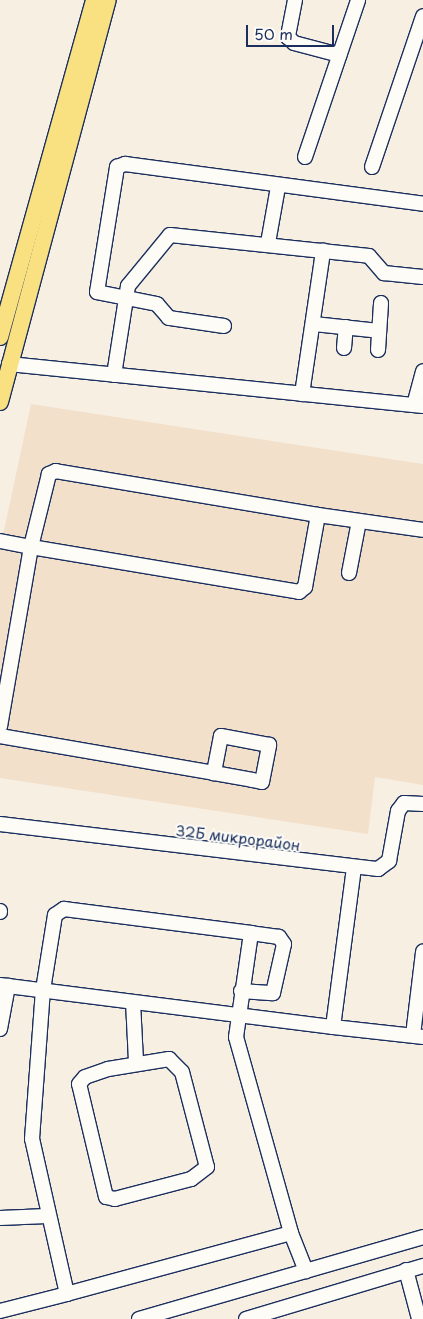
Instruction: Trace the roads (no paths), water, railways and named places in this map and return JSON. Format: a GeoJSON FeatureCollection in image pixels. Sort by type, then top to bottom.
{"type":"FeatureCollection","features":[{"type":"Feature","properties":{"kind":"main road"},"geometry":{"type":"LineString","coordinates":[[0,337],[94,0]]}},
{"type":"Feature","properties":{"kind":"main road"},"geometry":{"type":"LineString","coordinates":[[0,402],[4,369],[108,0]]}},
{"type":"Feature","properties":{"kind":"street"},"geometry":{"type":"LineString","coordinates":[[295,0],[288,37],[294,43],[339,55]]}},
{"type":"Feature","properties":{"kind":"street"},"geometry":{"type":"LineString","coordinates":[[305,157],[358,0]]}},
{"type":"Feature","properties":{"kind":"street"},"geometry":{"type":"LineString","coordinates":[[372,167],[423,16]]}},
{"type":"Feature","properties":{"kind":"street"},"geometry":{"type":"LineString","coordinates":[[224,326],[169,318],[156,304],[103,296],[95,286],[118,167],[125,164],[278,187],[423,204]]}},
{"type":"Feature","properties":{"kind":"street"},"geometry":{"type":"LineString","coordinates":[[268,243],[278,187]]}},
{"type":"Feature","properties":{"kind":"street"},"geometry":{"type":"LineString","coordinates":[[114,374],[128,286],[170,235],[268,243],[369,256],[384,273],[423,277]]}},
{"type":"Feature","properties":{"kind":"street"},"geometry":{"type":"LineString","coordinates":[[302,394],[314,324],[323,251]]}},
{"type":"Feature","properties":{"kind":"street"},"geometry":{"type":"LineString","coordinates":[[378,350],[382,303]]}},
{"type":"Feature","properties":{"kind":"street"},"geometry":{"type":"LineString","coordinates":[[314,324],[379,331]]}},
{"type":"Feature","properties":{"kind":"street"},"geometry":{"type":"LineString","coordinates":[[344,348],[346,327]]}},
{"type":"Feature","properties":{"kind":"street"},"geometry":{"type":"LineString","coordinates":[[4,369],[114,374],[418,406],[423,371]]}},
{"type":"Feature","properties":{"kind":"street"},"geometry":{"type":"LineString","coordinates":[[0,726],[31,547],[45,483],[56,472],[318,515],[423,530]]}},
{"type":"Feature","properties":{"kind":"street"},"geometry":{"type":"LineString","coordinates":[[0,541],[299,592],[306,587],[318,515]]}},
{"type":"Feature","properties":{"kind":"street"},"geometry":{"type":"LineString","coordinates":[[349,573],[358,521]]}},
{"type":"Feature","properties":{"kind":"street"},"geometry":{"type":"LineString","coordinates":[[0,736],[262,782],[269,745],[221,736],[214,773]]}},
{"type":"Feature","properties":{"kind":"street","name":"32Б микрорайон"},"geometry":{"type":"LineString","coordinates":[[0,824],[354,868],[378,869],[386,865],[398,811],[404,803],[423,804]]}},
{"type":"Feature","properties":{"kind":"street"},"geometry":{"type":"LineString","coordinates":[[333,1026],[354,868]]}},
{"type":"Feature","properties":{"kind":"street"},"geometry":{"type":"LineString","coordinates":[[68,1294],[48,1216],[32,1139],[43,990],[58,910],[279,937],[284,944],[273,993],[241,991]]}},
{"type":"Feature","properties":{"kind":"street"},"geometry":{"type":"LineString","coordinates":[[251,933],[237,1015],[236,1037],[291,1233],[306,1271]]}},
{"type":"Feature","properties":{"kind":"street"},"geometry":{"type":"LineString","coordinates":[[0,1029],[4,985],[418,1036],[423,952]]}},
{"type":"Feature","properties":{"kind":"street"},"geometry":{"type":"LineString","coordinates":[[133,1002],[136,1062]]}},
{"type":"Feature","properties":{"kind":"street"},"geometry":{"type":"LineString","coordinates":[[169,1059],[177,1063],[207,1167],[191,1179],[115,1199],[106,1197],[101,1183],[79,1084],[85,1077],[136,1062],[169,1059]]}},
{"type":"Feature","properties":{"kind":"street"},"geometry":{"type":"LineString","coordinates":[[0,1218],[48,1216]]}},
{"type":"Feature","properties":{"kind":"street"},"geometry":{"type":"LineString","coordinates":[[0,1311],[291,1233]]}},
{"type":"Feature","properties":{"kind":"street"},"geometry":{"type":"LineString","coordinates":[[140,1319],[423,1237]]}},
{"type":"Feature","properties":{"kind":"street"},"geometry":{"type":"LineString","coordinates":[[246,1319],[288,1313],[406,1270],[423,1266]]}},
{"type":"Feature","properties":{"kind":"street"},"geometry":{"type":"LineString","coordinates":[[406,1270],[419,1319]]}}]}
